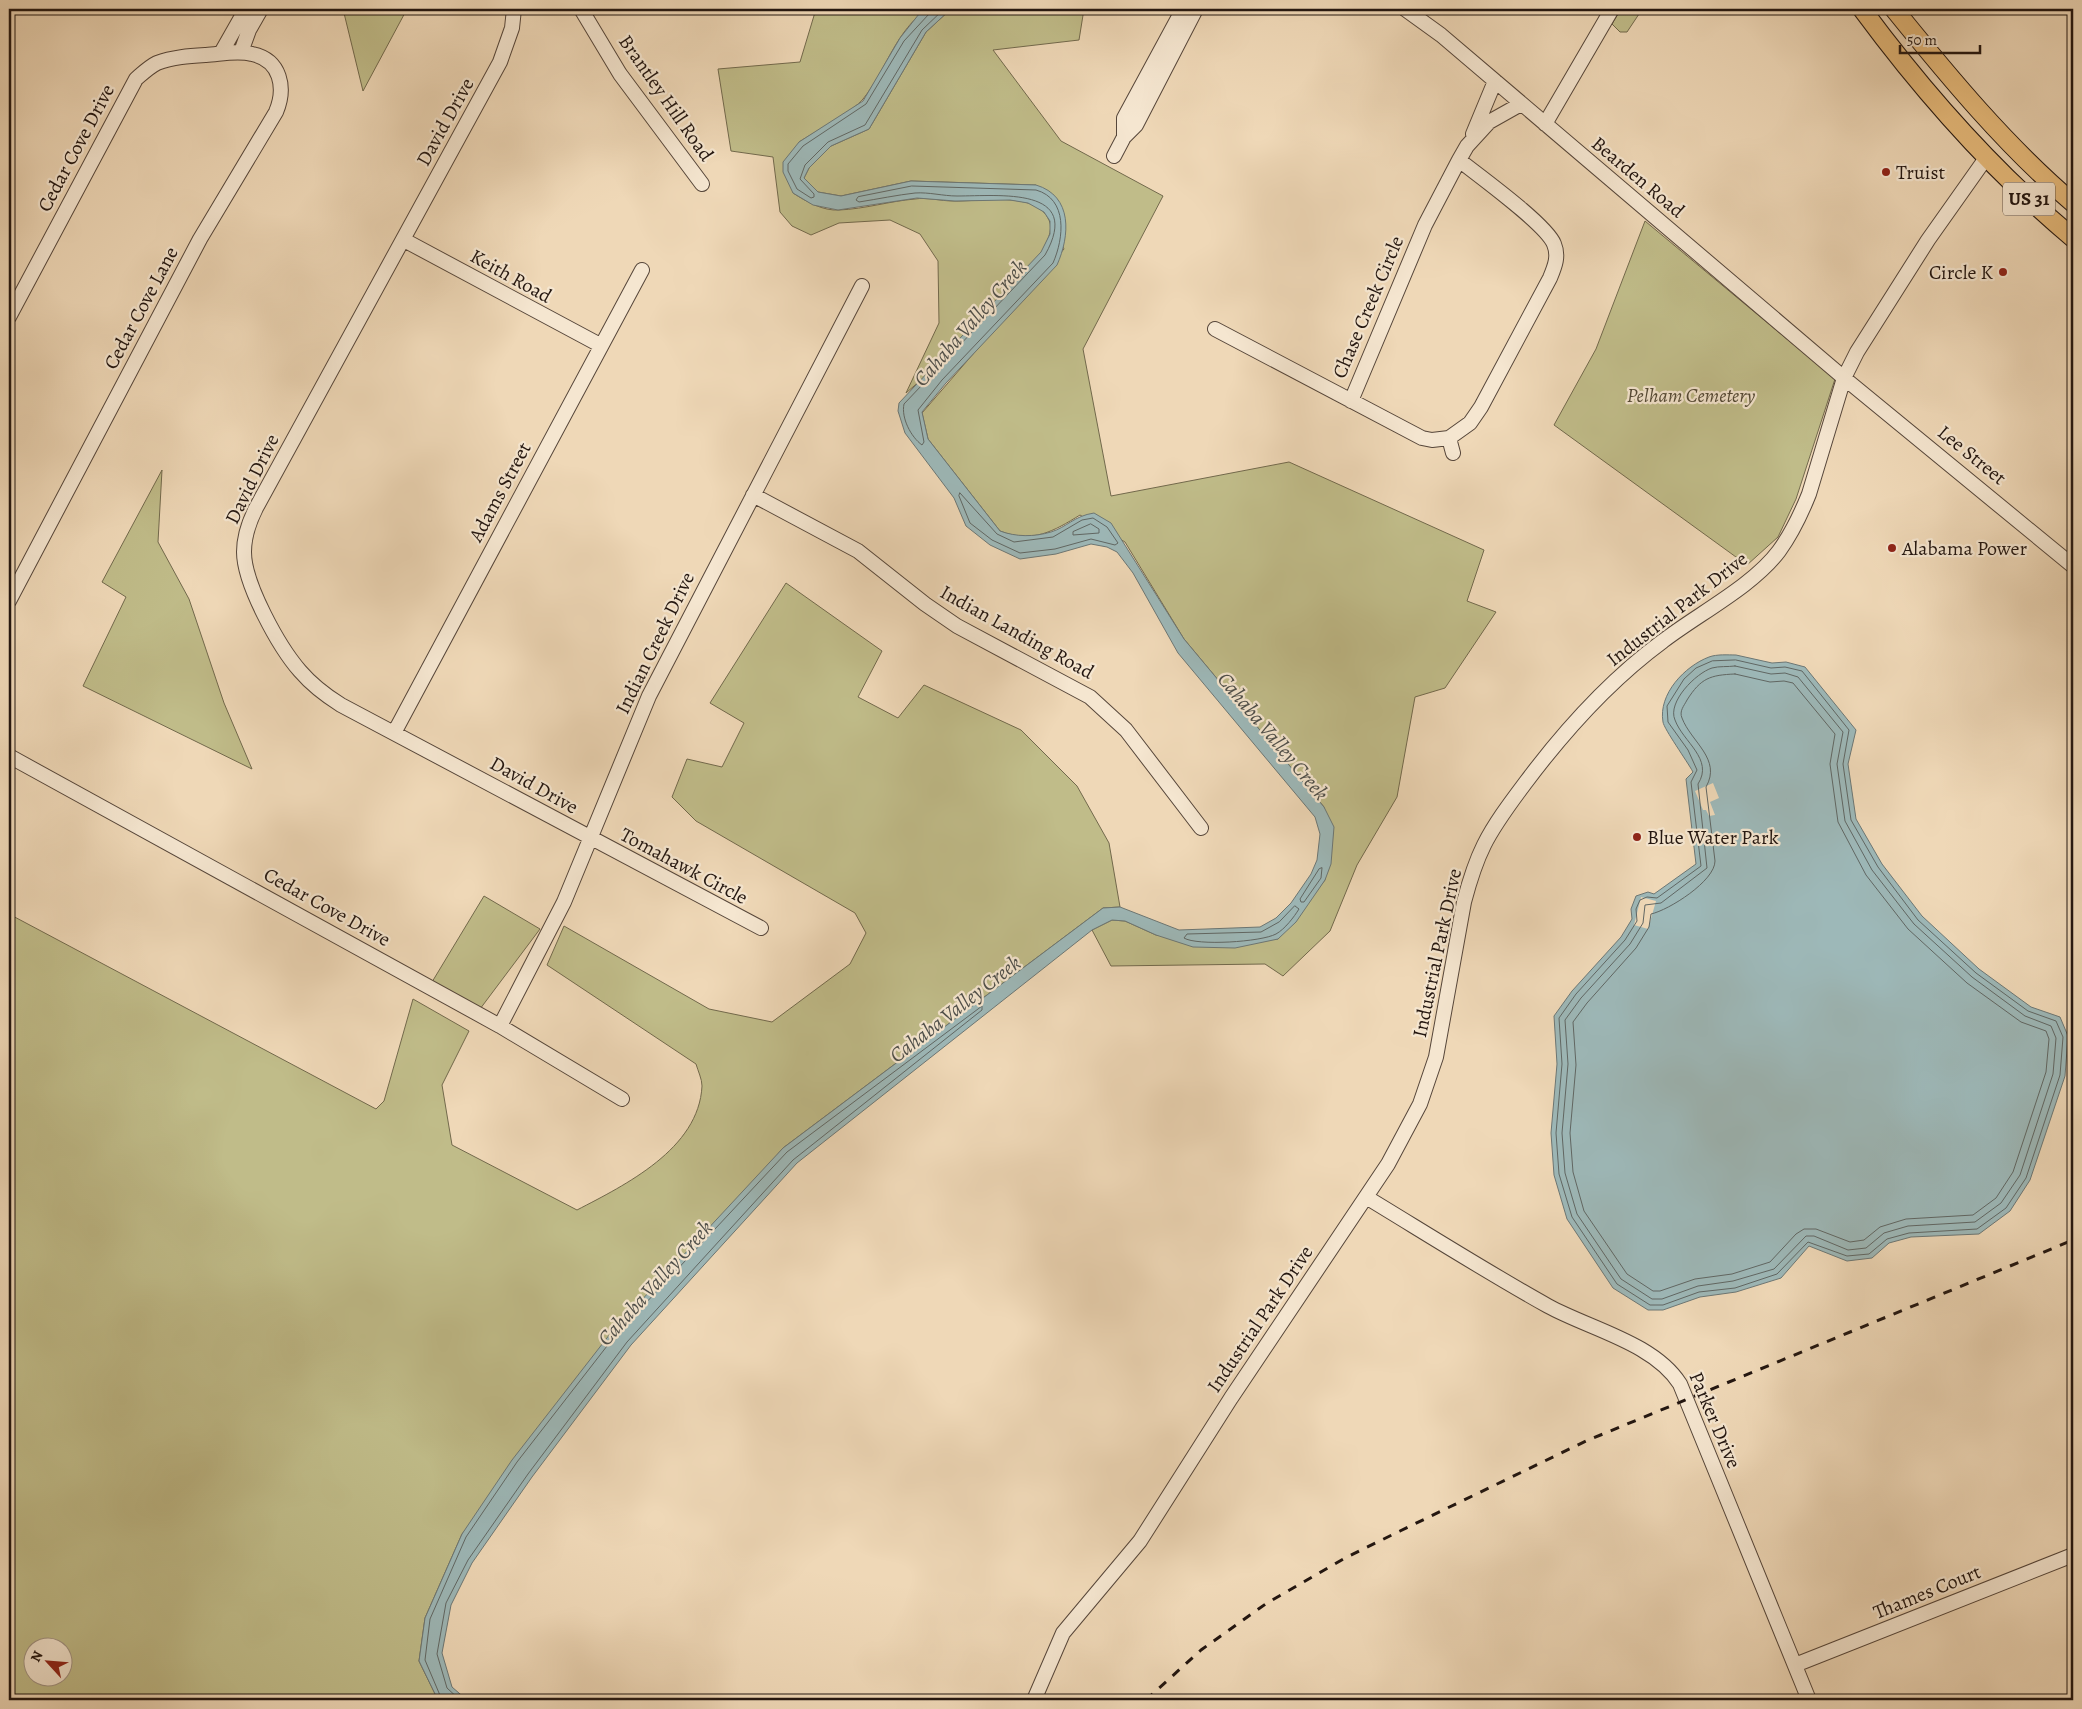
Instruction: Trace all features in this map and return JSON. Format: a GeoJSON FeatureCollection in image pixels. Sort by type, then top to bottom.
{"type":"FeatureCollection","features":[{"type":"Feature","properties":{"kind":"main road","name":"US 31"},"geometry":{"type":"LineString","coordinates":[[1863,9],[1923,87],[1986,158],[2073,238]]}},
{"type":"Feature","properties":{"kind":"main road","name":"US 31"},"geometry":{"type":"LineString","coordinates":[[1894,9],[1952,80],[2000,134],[2073,203]]}},
{"type":"Feature","properties":{"kind":"main road"},"geometry":{"type":"LineString","coordinates":[[1986,158],[2000,134]]}},
{"type":"Feature","properties":{"kind":"street"},"geometry":{"type":"LineString","coordinates":[[221,54],[246,9]]}},
{"type":"Feature","properties":{"kind":"street"},"geometry":{"type":"LineString","coordinates":[[241,52],[249,30],[261,9]]}},
{"type":"Feature","properties":{"kind":"street","name":"David Drive"},"geometry":{"type":"LineString","coordinates":[[514,9],[512,28],[500,62],[256,508],[248,525],[244,544],[246,570],[251,586],[281,642],[299,670],[320,692],[589,839]]}},
{"type":"Feature","properties":{"kind":"street","name":"Brantley Hill Road"},"geometry":{"type":"LineString","coordinates":[[582,9],[620,74],[702,184]]}},
{"type":"Feature","properties":{"kind":"street"},"geometry":{"type":"LineString","coordinates":[[1124,137],[1124,118],[1183,9]]}},
{"type":"Feature","properties":{"kind":"street"},"geometry":{"type":"LineString","coordinates":[[1114,156],[1124,137],[1136,126],[1196,9]]}},
{"type":"Feature","properties":{"kind":"street","name":"Bearden Road"},"geometry":{"type":"LineString","coordinates":[[1405,9],[1496,81],[1844,378]]}},
{"type":"Feature","properties":{"kind":"street"},"geometry":{"type":"LineString","coordinates":[[1545,124],[1612,9]]}},
{"type":"Feature","properties":{"kind":"street","name":"Cedar Cove Drive"},"geometry":{"type":"LineString","coordinates":[[9,317],[136,79],[148,68],[169,60],[241,52]]}},
{"type":"Feature","properties":{"kind":"street","name":"Cedar Cove Lane"},"geometry":{"type":"LineString","coordinates":[[9,601],[200,239],[276,112],[282,88],[278,74],[270,62],[260,56],[241,52]]}},
{"type":"Feature","properties":{"kind":"street","name":"Chase Creek Circle"},"geometry":{"type":"LineString","coordinates":[[1449,438],[1432,440],[1422,438],[1351,401],[1425,225],[1468,146],[1496,81]]}},
{"type":"Feature","properties":{"kind":"street","name":"Chase Creek Circle"},"geometry":{"type":"LineString","coordinates":[[1468,146],[1490,122],[1521,104]]}},
{"type":"Feature","properties":{"kind":"street","name":"Industrial Park Drive"},"geometry":{"type":"LineString","coordinates":[[1034,1700],[1063,1633],[1140,1541],[1231,1398],[1366,1197],[1407,1132],[1430,1078],[1448,999],[1464,902],[1476,862],[1494,828],[1547,755],[1622,675],[1662,642],[1735,590],[1780,550],[1801,512],[1808,494],[1844,378],[1873,325],[1986,158]]}},
{"type":"Feature","properties":{"kind":"street"},"geometry":{"type":"LineString","coordinates":[[1453,453],[1449,438],[1470,423],[1481,407],[1550,278],[1557,259],[1553,242],[1540,226],[1459,160]]}},
{"type":"Feature","properties":{"kind":"street","name":"Keith Road"},"geometry":{"type":"LineString","coordinates":[[404,240],[600,346]]}},
{"type":"Feature","properties":{"kind":"street","name":"Adams Street"},"geometry":{"type":"LineString","coordinates":[[394,733],[642,270]]}},
{"type":"Feature","properties":{"kind":"street","name":"Indian Creek Drive"},"geometry":{"type":"LineString","coordinates":[[500,1026],[564,902],[649,696],[862,286]]}},
{"type":"Feature","properties":{"kind":"street"},"geometry":{"type":"LineString","coordinates":[[1215,329],[1351,401]]}},
{"type":"Feature","properties":{"kind":"street","name":"Lee Street"},"geometry":{"type":"LineString","coordinates":[[1844,378],[2073,566]]}},
{"type":"Feature","properties":{"kind":"street","name":"Indian Landing Road"},"geometry":{"type":"LineString","coordinates":[[753,495],[858,551],[925,604],[957,626],[1090,697],[1126,730],[1201,828]]}},
{"type":"Feature","properties":{"kind":"street","name":"Cedar Cove Drive"},"geometry":{"type":"LineString","coordinates":[[9,756],[500,1026],[622,1099]]}},
{"type":"Feature","properties":{"kind":"street","name":"Tomahawk Circle"},"geometry":{"type":"LineString","coordinates":[[589,839],[761,928]]}},
{"type":"Feature","properties":{"kind":"street","name":"Parker Drive"},"geometry":{"type":"LineString","coordinates":[[1366,1197],[1554,1309],[1653,1356],[1673,1373],[1680,1384],[1809,1700]]}},
{"type":"Feature","properties":{"kind":"street","name":"Thames Court"},"geometry":{"type":"LineString","coordinates":[[1795,1665],[2073,1555]]}},
{"type":"Feature","properties":{"kind":"green space"},"geometry":{"type":"Polygon","coordinates":[[[343,9],[407,9],[363,91],[343,9]]]}},
{"type":"Feature","properties":{"kind":"green space"},"geometry":{"type":"Polygon","coordinates":[[[816,9],[928,9],[917,17],[899,39],[871,88],[859,104],[799,142],[793,193],[815,205],[833,210],[920,199],[1020,201],[1042,211],[1049,220],[1051,228],[1042,252],[929,373],[906,393],[939,323],[938,261],[920,234],[890,220],[839,223],[811,235],[792,226],[780,212],[773,157],[731,151],[718,69],[800,62],[816,9]]]}},
{"type":"Feature","properties":{"kind":"green space"},"geometry":{"type":"Polygon","coordinates":[[[951,9],[1084,9],[1079,40],[993,50],[1061,141],[1163,196],[1083,349],[1111,496],[1289,462],[1484,550],[1467,601],[1496,612],[1445,688],[1415,697],[1397,797],[1357,865],[1330,931],[1283,976],[1265,964],[1111,966],[1092,930],[1112,920],[1125,921],[1156,935],[1278,939],[1325,880],[1324,807],[1184,639],[1125,542],[1080,515],[1052,531],[1033,536],[1012,535],[1000,531],[928,439],[922,413],[1064,249],[1036,185],[911,181],[841,196],[818,192],[804,178],[809,168],[831,146],[869,129],[926,32],[951,9]]]}},
{"type":"Feature","properties":{"kind":"green space"},"geometry":{"type":"Polygon","coordinates":[[[1621,9],[1652,9],[1639,14],[1627,32],[1620,32],[1612,24],[1621,9]]]}},
{"type":"Feature","properties":{"kind":"green space","name":"Pelham Cemetery"},"geometry":{"type":"Polygon","coordinates":[[[1645,221],[1835,379],[1796,499],[1778,537],[1747,565],[1554,425],[1596,349],[1645,221]]]}},
{"type":"Feature","properties":{"kind":"green space"},"geometry":{"type":"Polygon","coordinates":[[[162,470],[158,542],[189,599],[224,703],[252,769],[83,686],[126,597],[102,582],[162,470]]]}},
{"type":"Feature","properties":{"kind":"green space"},"geometry":{"type":"Polygon","coordinates":[[[786,583],[882,651],[858,697],[898,718],[924,685],[1021,730],[1077,786],[1109,843],[1120,907],[1103,908],[783,1148],[462,1534],[425,1618],[419,1661],[438,1700],[9,1700],[9,914],[376,1109],[384,1101],[413,999],[469,1031],[442,1085],[452,1145],[577,1210],[637,1176],[674,1146],[688,1128],[698,1108],[702,1086],[696,1064],[547,965],[564,926],[709,1009],[772,1022],[850,964],[866,933],[855,913],[696,821],[672,797],[687,759],[722,767],[744,723],[710,703],[786,583]]]}},
{"type":"Feature","properties":{"kind":"green space"},"geometry":{"type":"Polygon","coordinates":[[[484,896],[540,929],[480,1009],[432,982],[484,896]]]}},
{"type":"Feature","properties":{"kind":"water"},"geometry":{"type":"Polygon","coordinates":[[[928,9],[951,9],[926,32],[869,129],[831,146],[809,168],[804,178],[818,192],[841,196],[911,181],[1036,185],[1048,190],[1057,198],[1065,218],[1066,230],[1057,265],[946,383],[922,412],[928,439],[1000,531],[1019,535],[1045,534],[1057,530],[1087,514],[1094,513],[1111,523],[1184,639],[1324,807],[1334,827],[1331,864],[1325,880],[1296,922],[1278,939],[1235,948],[1193,947],[1156,935],[1125,921],[1112,920],[1092,930],[797,1163],[631,1345],[532,1477],[472,1563],[451,1605],[442,1653],[452,1687],[467,1700],[438,1700],[419,1661],[425,1618],[462,1534],[512,1460],[610,1334],[783,1148],[1103,908],[1120,907],[1179,930],[1260,927],[1276,918],[1291,903],[1311,874],[1317,860],[1320,834],[1315,817],[1178,653],[1133,573],[1117,552],[1107,547],[1091,544],[1056,554],[1020,559],[990,545],[966,526],[954,498],[905,433],[898,411],[899,403],[1041,252],[1050,234],[1050,221],[1044,212],[1028,203],[1010,200],[955,201],[917,198],[838,210],[813,205],[793,193],[783,172],[783,162],[799,142],[863,101],[900,38],[919,14],[928,9]]]}},
{"type":"Feature","properties":{"kind":"water","name":"Blue Water Park"},"geometry":{"type":"Polygon","coordinates":[[[1736,655],[1772,663],[1786,662],[1805,667],[1856,730],[1848,764],[1856,819],[1882,864],[1922,916],[1979,969],[2031,1007],[2060,1017],[2068,1036],[2065,1076],[2030,1180],[2010,1211],[1979,1234],[1911,1237],[1889,1243],[1872,1258],[1847,1261],[1809,1246],[1781,1278],[1736,1292],[1700,1297],[1663,1310],[1648,1310],[1613,1288],[1567,1219],[1554,1175],[1551,1133],[1557,1064],[1554,1016],[1572,991],[1621,937],[1632,919],[1631,909],[1636,896],[1648,892],[1654,894],[1696,864],[1686,779],[1693,772],[1664,726],[1663,712],[1665,701],[1675,682],[1700,661],[1712,656],[1736,655]]]}},
{"type":"Feature","properties":{"kind":"pier"},"geometry":{"type":"Polygon","coordinates":[[[1713,783],[1719,798],[1710,802],[1715,815],[1709,816],[1706,810],[1703,810],[1695,791],[1713,783]]]}},
{"type":"Feature","properties":{"kind":"pier"},"geometry":{"type":"Polygon","coordinates":[[[1641,897],[1656,901],[1648,929],[1634,925],[1641,897]]]}},
{"type":"Feature","properties":{"kind":"railway"},"geometry":{"type":"LineString","coordinates":[[1146,1700],[1201,1650],[1267,1603],[1345,1558],[1586,1441],[2073,1240]]}},
{"type":"Feature","properties":{"kind":"place","name":"Truist"},"geometry":{"type":"Point","coordinates":[1886,172]}},
{"type":"Feature","properties":{"kind":"place","name":"Circle K"},"geometry":{"type":"Point","coordinates":[2003,272]}},
{"type":"Feature","properties":{"kind":"place","name":"Alabama Power"},"geometry":{"type":"Point","coordinates":[1892,548]}},
{"type":"Feature","properties":{"kind":"place","name":"Blue Water Park"},"geometry":{"type":"Point","coordinates":[1637,837]}},
{"type":"Feature","properties":{"kind":"water label","name":"Cahaba Valley Creek"},"geometry":{"type":"Point","coordinates":[970,323]}},
{"type":"Feature","properties":{"kind":"water label","name":"Cahaba Valley Creek"},"geometry":{"type":"Point","coordinates":[1273,736]}},
{"type":"Feature","properties":{"kind":"water label","name":"Cahaba Valley Creek"},"geometry":{"type":"Point","coordinates":[955,1009]}},
{"type":"Feature","properties":{"kind":"water label","name":"Cahaba Valley Creek"},"geometry":{"type":"Point","coordinates":[655,1283]}}]}
